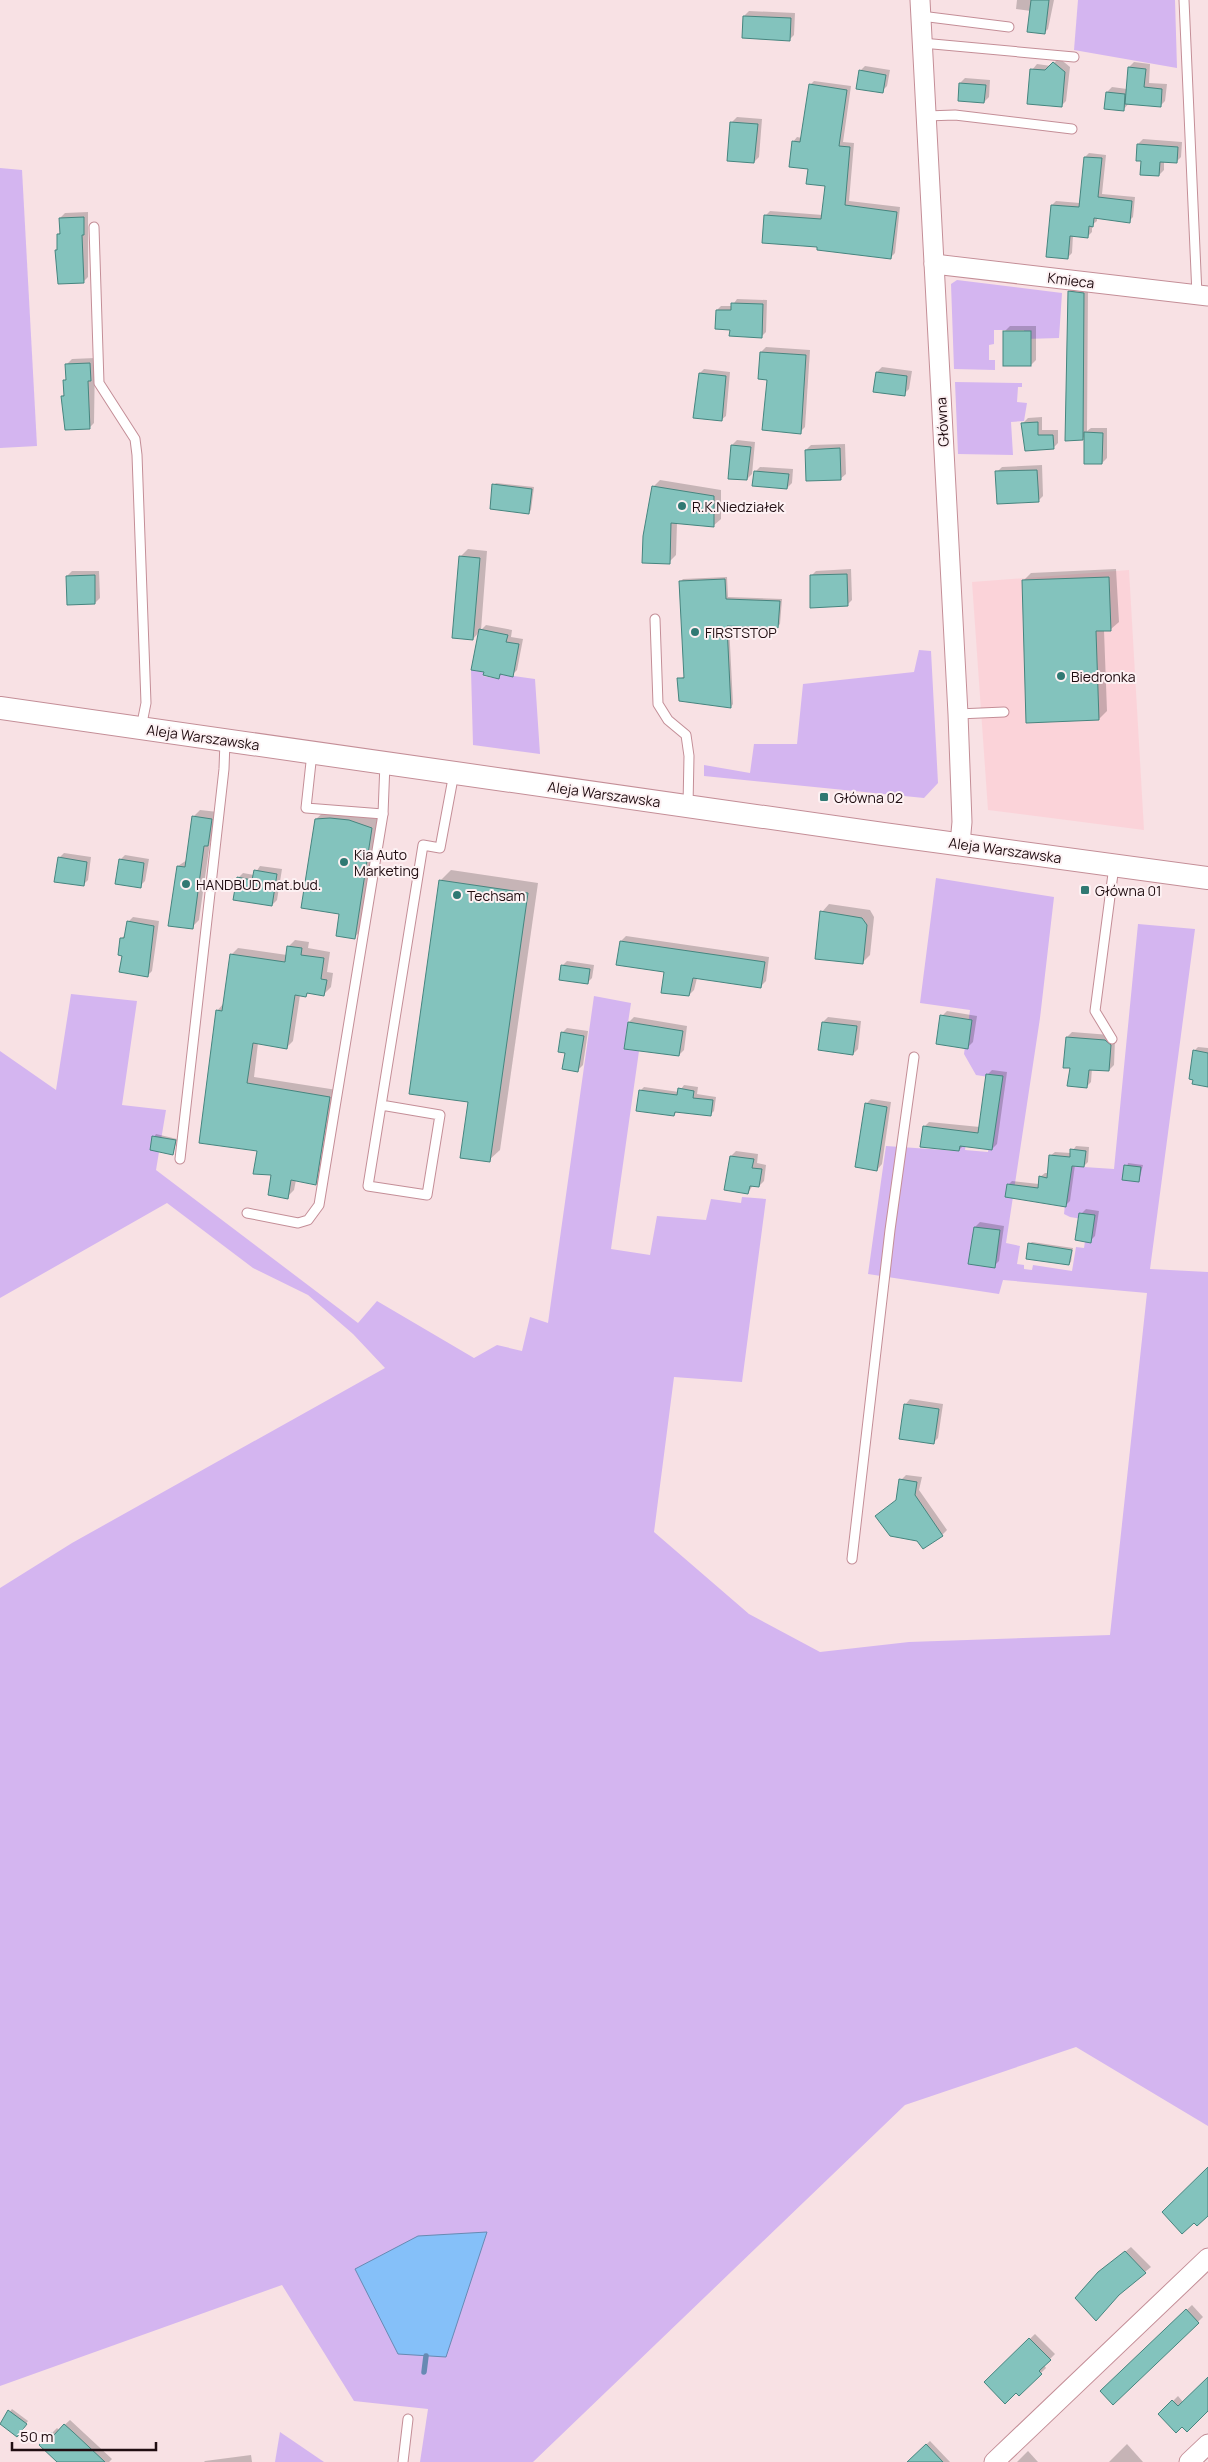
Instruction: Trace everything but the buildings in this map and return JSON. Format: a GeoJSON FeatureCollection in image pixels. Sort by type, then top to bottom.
{"type":"FeatureCollection","features":[{"type":"Feature","properties":{"kind":"street","name":"Główna"},"geometry":{"type":"LineString","coordinates":[[921,8],[958,714],[962,822],[960,844]]}},
{"type":"Feature","properties":{"kind":"street","name":"Kmieca"},"geometry":{"type":"LineString","coordinates":[[934,264],[1202,296]]}},
{"type":"Feature","properties":{"kind":"street","name":"Aleja Warszawska"},"geometry":{"type":"LineString","coordinates":[[0,708],[1208,878]]}},
{"type":"Feature","properties":{"kind":"street"},"geometry":{"type":"LineString","coordinates":[[994,2462],[1208,2258]]}},
{"type":"Feature","properties":{"kind":"street"},"geometry":{"type":"LineString","coordinates":[[1189,2462],[1208,2444]]}},
{"type":"Feature","properties":{"kind":"lane"},"geometry":{"type":"LineString","coordinates":[[1184,0],[1202,296]]}},
{"type":"Feature","properties":{"kind":"lane"},"geometry":{"type":"LineString","coordinates":[[921,8],[1009,27]]}},
{"type":"Feature","properties":{"kind":"lane"},"geometry":{"type":"LineString","coordinates":[[922,43],[1074,57]]}},
{"type":"Feature","properties":{"kind":"lane"},"geometry":{"type":"LineString","coordinates":[[926,116],[955,115],[1072,129]]}},
{"type":"Feature","properties":{"kind":"lane"},"geometry":{"type":"LineString","coordinates":[[94,227],[99,383],[135,439],[137,456],[146,704],[141,728]]}},
{"type":"Feature","properties":{"kind":"lane"},"geometry":{"type":"LineString","coordinates":[[655,618],[658,704],[668,720],[686,735],[689,756],[688,806]]}},
{"type":"Feature","properties":{"kind":"lane"},"geometry":{"type":"LineString","coordinates":[[958,714],[1004,712]]}},
{"type":"Feature","properties":{"kind":"lane"},"geometry":{"type":"LineString","coordinates":[[180,1159],[224,769],[225,740]]}},
{"type":"Feature","properties":{"kind":"lane"},"geometry":{"type":"LineString","coordinates":[[312,753],[306,808],[383,814]]}},
{"type":"Feature","properties":{"kind":"lane"},"geometry":{"type":"LineString","coordinates":[[247,1213],[298,1223],[308,1220],[319,1205],[383,814],[385,763]]}},
{"type":"Feature","properties":{"kind":"lane"},"geometry":{"type":"LineString","coordinates":[[380,1105],[440,1115],[428,1195],[368,1186],[380,1105],[423,845],[440,848],[454,773]]}},
{"type":"Feature","properties":{"kind":"lane"},"geometry":{"type":"LineString","coordinates":[[1112,1039],[1095,1011],[1114,866]]}},
{"type":"Feature","properties":{"kind":"lane"},"geometry":{"type":"LineString","coordinates":[[852,1560],[890,1230],[914,1057]]}},
{"type":"Feature","properties":{"kind":"lane"},"geometry":{"type":"LineString","coordinates":[[404,2462],[408,2419]]}},
{"type":"Feature","properties":{"kind":"shaded area"},"geometry":{"type":"Polygon","coordinates":[[[1078,0],[1175,0],[1177,68],[1074,50],[1078,0]]]}},
{"type":"Feature","properties":{"kind":"shaded area"},"geometry":{"type":"Polygon","coordinates":[[[0,168],[22,170],[37,446],[0,448],[0,168]]]}},
{"type":"Feature","properties":{"kind":"shaded area"},"geometry":{"type":"Polygon","coordinates":[[[957,280],[1062,293],[1059,338],[1025,339],[1024,330],[994,330],[994,344],[989,345],[989,360],[995,360],[995,370],[954,369],[951,284],[957,280]]]}},
{"type":"Feature","properties":{"kind":"shaded area"},"geometry":{"type":"Polygon","coordinates":[[[955,382],[1022,383],[1022,387],[1018,387],[1017,402],[1027,403],[1024,421],[1011,422],[1013,455],[958,454],[955,382]]]}},
{"type":"Feature","properties":{"kind":"shaded area"},"geometry":{"type":"Polygon","coordinates":[[[1129,570],[1144,830],[988,810],[972,582],[1129,570]]]}},
{"type":"Feature","properties":{"kind":"shaded area"},"geometry":{"type":"Polygon","coordinates":[[[919,650],[931,651],[938,783],[924,798],[704,776],[704,765],[750,773],[754,744],[797,744],[803,684],[914,672],[919,650]]]}},
{"type":"Feature","properties":{"kind":"shaded area"},"geometry":{"type":"Polygon","coordinates":[[[471,670],[484,672],[483,676],[499,679],[500,674],[535,679],[540,754],[473,745],[471,670]]]}},
{"type":"Feature","properties":{"kind":"shaded area"},"geometry":{"type":"Polygon","coordinates":[[[936,878],[1054,897],[1040,1018],[1006,1243],[1020,1246],[1017,1264],[1024,1265],[1024,1269],[1032,1270],[1033,1265],[1072,1271],[1076,1247],[1084,1248],[1088,1220],[1064,1214],[1069,1166],[1114,1169],[1138,924],[1195,929],[1150,1269],[1208,1272],[1208,2126],[1076,2047],[905,2105],[533,2462],[420,2462],[428,2409],[354,2401],[282,2285],[0,2386],[0,1588],[72,1543],[385,1368],[353,1334],[308,1295],[253,1268],[167,1203],[0,1298],[0,1051],[56,1090],[71,994],[137,1001],[122,1105],[166,1110],[156,1170],[358,1323],[377,1301],[474,1358],[497,1345],[522,1351],[530,1317],[548,1323],[594,996],[631,1003],[624,1049],[639,1051],[611,1249],[650,1255],[657,1216],[706,1220],[711,1199],[741,1203],[742,1197],[766,1199],[742,1382],[674,1377],[654,1532],[749,1614],[820,1652],[909,1642],[1110,1635],[1147,1293],[1003,1280],[999,1294],[868,1274],[886,1146],[959,1151],[962,1131],[967,1135],[965,1150],[988,1152],[995,1078],[976,1075],[964,1054],[970,1010],[920,1003],[936,878]]]}},
{"type":"Feature","properties":{"kind":"shaded area"},"geometry":{"type":"Polygon","coordinates":[[[280,2432],[324,2462],[275,2462],[280,2432]]]}},
{"type":"Feature","properties":{"kind":"water"},"geometry":{"type":"Polygon","coordinates":[[[487,2232],[446,2357],[398,2354],[355,2269],[418,2236],[487,2232]]]}},
{"type":"Feature","properties":{"kind":"waterway"},"geometry":{"type":"LineString","coordinates":[[424,2372],[426,2356]]}},
{"type":"Feature","properties":{"kind":"place","name":"R.K.Niedziałek"},"geometry":{"type":"Point","coordinates":[682,506]}},
{"type":"Feature","properties":{"kind":"place","name":"FIRSTSTOP"},"geometry":{"type":"Point","coordinates":[695,632]}},
{"type":"Feature","properties":{"kind":"place","name":"Biedronka"},"geometry":{"type":"Point","coordinates":[1061,676]}},
{"type":"Feature","properties":{"kind":"place","name":"Główna 02"},"geometry":{"type":"Point","coordinates":[824,797]}},
{"type":"Feature","properties":{"kind":"place","name":"Kia Auto Marketing"},"geometry":{"type":"Point","coordinates":[344,862]}},
{"type":"Feature","properties":{"kind":"place","name":"HANDBUD mat.bud."},"geometry":{"type":"Point","coordinates":[186,884]}},
{"type":"Feature","properties":{"kind":"place","name":"Główna 01"},"geometry":{"type":"Point","coordinates":[1085,890]}},
{"type":"Feature","properties":{"kind":"place","name":"Techsam"},"geometry":{"type":"Point","coordinates":[457,895]}}]}
